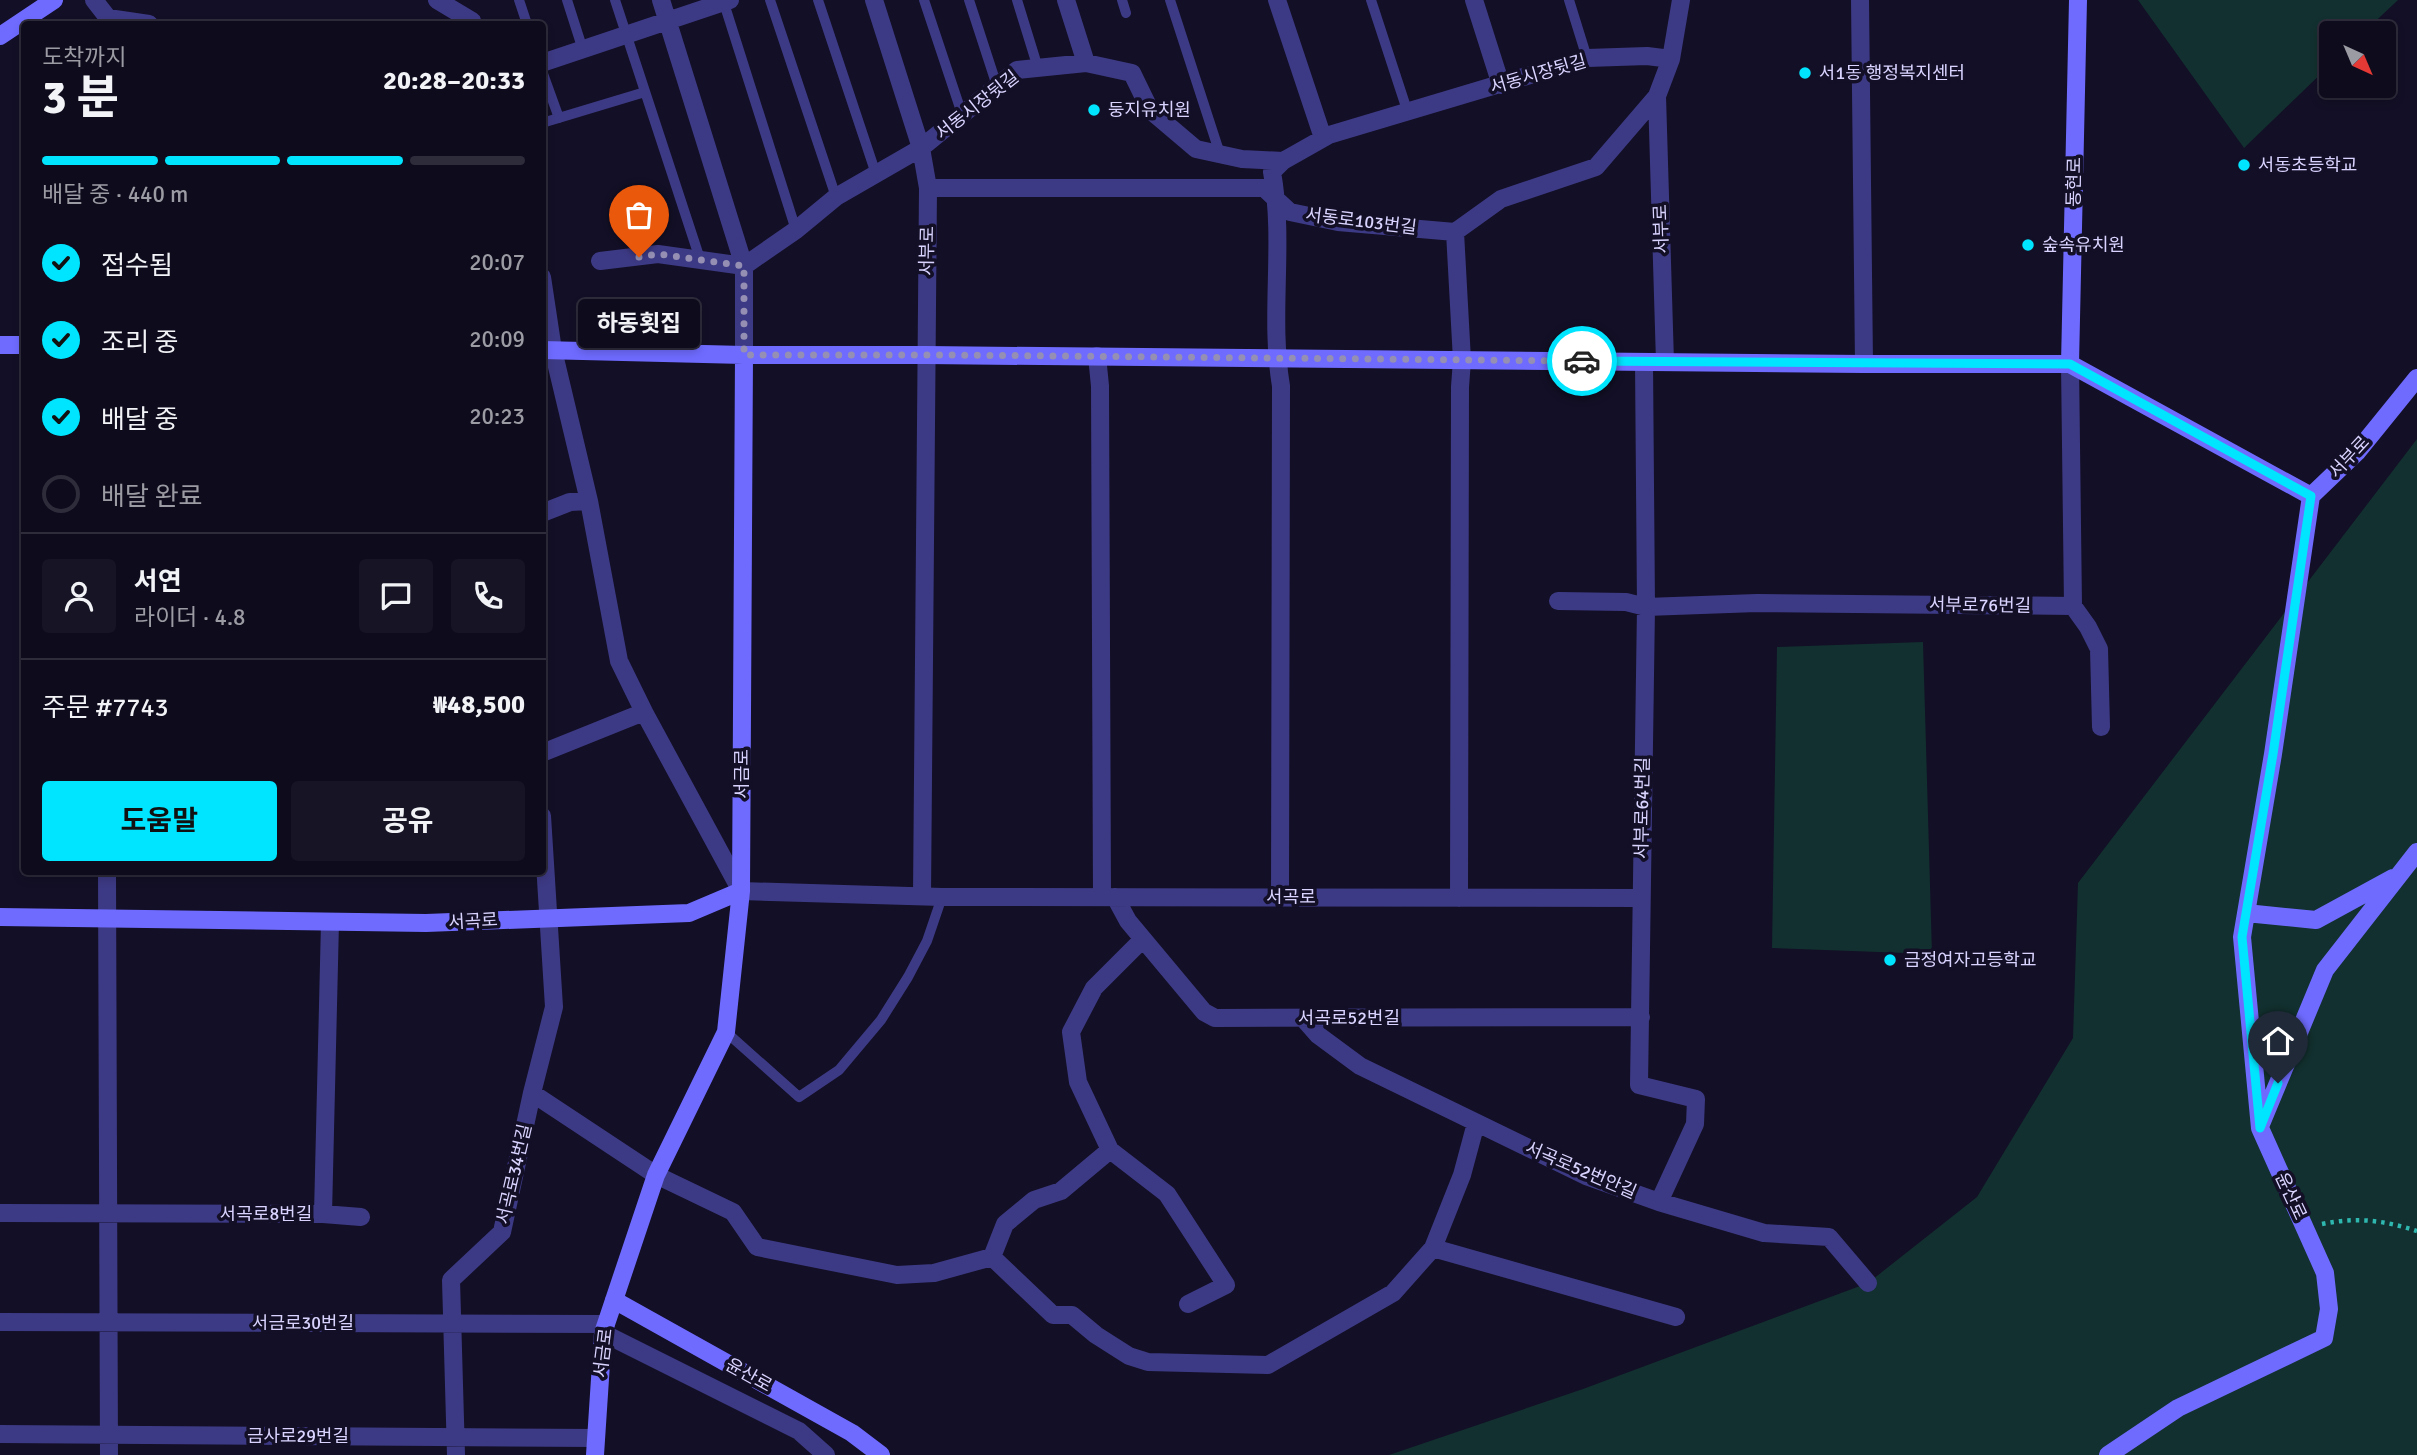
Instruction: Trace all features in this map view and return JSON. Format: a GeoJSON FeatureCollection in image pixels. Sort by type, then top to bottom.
{"type":"FeatureCollection","features":[{"type":"Feature","properties":{"kind":"street"},"geometry":{"type":"LineString","coordinates":[[22,21],[54,0]]}},
{"type":"Feature","properties":{"kind":"street"},"geometry":{"type":"LineString","coordinates":[[94,0],[107,21]]}},
{"type":"Feature","properties":{"kind":"street"},"geometry":{"type":"LineString","coordinates":[[437,0],[469,21]]}},
{"type":"Feature","properties":{"kind":"street"},"geometry":{"type":"LineString","coordinates":[[465,0],[471,21]]}},
{"type":"Feature","properties":{"kind":"street"},"geometry":{"type":"LineString","coordinates":[[660,0],[744,266],[744,355]]}},
{"type":"Feature","properties":{"kind":"street","name":"서부로"},"geometry":{"type":"LineString","coordinates":[[874,0],[921,148],[928,188],[922,896]]}},
{"type":"Feature","properties":{"kind":"street"},"geometry":{"type":"LineString","coordinates":[[1066,0],[1086,63]]}},
{"type":"Feature","properties":{"kind":"street"},"geometry":{"type":"LineString","coordinates":[[1276,0],[1323,138]]}},
{"type":"Feature","properties":{"kind":"street"},"geometry":{"type":"LineString","coordinates":[[1474,0],[1501,85]]}},
{"type":"Feature","properties":{"kind":"street"},"geometry":{"type":"LineString","coordinates":[[1459,898],[1462,360],[1455,232],[1501,199],[1596,167],[1657,96],[1671,59],[1681,0]]}},
{"type":"Feature","properties":{"kind":"street"},"geometry":{"type":"LineString","coordinates":[[1860,0],[1864,364]]}},
{"type":"Feature","properties":{"kind":"street","name":"동현로"},"geometry":{"type":"LineString","coordinates":[[2070,364],[2078,0]]}},
{"type":"Feature","properties":{"kind":"street"},"geometry":{"type":"LineString","coordinates":[[546,62],[725,1]]}},
{"type":"Feature","properties":{"kind":"street"},"geometry":{"type":"LineString","coordinates":[[0,36],[21,22]]}},
{"type":"Feature","properties":{"kind":"street","name":"서동시장뒷길"},"geometry":{"type":"LineString","coordinates":[[744,266],[796,230],[836,197],[921,148],[1017,70],[1086,63],[1132,73],[1150,110],[1196,149],[1242,159],[1283,161],[1323,138],[1406,110],[1501,85],[1587,58],[1647,56],[1671,59]]}},
{"type":"Feature","properties":{"kind":"street","name":"서부로"},"geometry":{"type":"LineString","coordinates":[[1657,96],[1665,362]]}},
{"type":"Feature","properties":{"kind":"street"},"geometry":{"type":"LineString","coordinates":[[1280,897],[1281,386],[1277,358],[1277,200],[1272,172],[1283,161]]}},
{"type":"Feature","properties":{"kind":"street","name":"서동로103번길"},"geometry":{"type":"LineString","coordinates":[[928,188],[1264,188],[1290,212],[1338,222],[1455,232]]}},
{"type":"Feature","properties":{"kind":"street"},"geometry":{"type":"LineString","coordinates":[[600,261],[658,254],[744,266]]}},
{"type":"Feature","properties":{"kind":"street"},"geometry":{"type":"LineString","coordinates":[[546,326],[548,350],[589,501],[620,661],[644,712],[741,891]]}},
{"type":"Feature","properties":{"kind":"street"},"geometry":{"type":"LineString","coordinates":[[0,345],[21,345]]}},
{"type":"Feature","properties":{"kind":"street"},"geometry":{"type":"LineString","coordinates":[[548,350],[744,355],[2070,364],[2311,496]]}},
{"type":"Feature","properties":{"kind":"street","name":"서금로"},"geometry":{"type":"LineString","coordinates":[[595,1446],[604,1329],[656,1175],[726,1032],[741,891],[744,355]]}},
{"type":"Feature","properties":{"kind":"street"},"geometry":{"type":"LineString","coordinates":[[1097,356],[1100,386],[1109,897]]}},
{"type":"Feature","properties":{"kind":"street","name":"서부로64번길"},"geometry":{"type":"LineString","coordinates":[[1644,362],[1646,607],[1639,1085],[1696,1099],[1695,1124],[1659,1202]]}},
{"type":"Feature","properties":{"kind":"street"},"geometry":{"type":"LineString","coordinates":[[2070,364],[2073,606],[2088,626],[2099,649],[2101,727]]}},
{"type":"Feature","properties":{"kind":"street","name":"서부로"},"geometry":{"type":"LineString","coordinates":[[2311,496],[2357,452],[2417,378]]}},
{"type":"Feature","properties":{"kind":"street","name":"윤산로"},"geometry":{"type":"LineString","coordinates":[[2108,1455],[2178,1408],[2324,1338],[2329,1309],[2325,1273],[2260,1128],[2242,937],[2273,754],[2311,496]]}},
{"type":"Feature","properties":{"kind":"street"},"geometry":{"type":"LineString","coordinates":[[546,511],[570,502],[589,501]]}},
{"type":"Feature","properties":{"kind":"street","name":"서부로76번길"},"geometry":{"type":"LineString","coordinates":[[1558,601],[1626,602],[1646,607],[1757,603],[2073,606]]}},
{"type":"Feature","properties":{"kind":"street"},"geometry":{"type":"LineString","coordinates":[[546,751],[644,712]]}},
{"type":"Feature","properties":{"kind":"street"},"geometry":{"type":"LineString","coordinates":[[2260,1128],[2325,970],[2417,852]]}},
{"type":"Feature","properties":{"kind":"street","name":"서곡로34번길"},"geometry":{"type":"LineString","coordinates":[[456,1446],[452,1280],[502,1232],[554,1007],[546,874]]}},
{"type":"Feature","properties":{"kind":"street"},"geometry":{"type":"LineString","coordinates":[[2246,913],[2316,920],[2399,874]]}},
{"type":"Feature","properties":{"kind":"street"},"geometry":{"type":"LineString","coordinates":[[107,875],[109,1455]]}},
{"type":"Feature","properties":{"kind":"street","name":"서곡로"},"geometry":{"type":"LineString","coordinates":[[0,917],[426,923],[689,913],[741,891],[942,897],[1640,898]]}},
{"type":"Feature","properties":{"kind":"street","name":"서곡로52번길"},"geometry":{"type":"LineString","coordinates":[[1109,897],[1204,1012],[1215,1018],[1641,1017]]}},
{"type":"Feature","properties":{"kind":"street","name":"서곡로8번길"},"geometry":{"type":"LineString","coordinates":[[0,1213],[323,1214],[330,922]]}},
{"type":"Feature","properties":{"kind":"street"},"geometry":{"type":"LineString","coordinates":[[1143,939],[1094,988],[1071,1032],[1078,1082],[1110,1150],[1167,1194],[1226,1285],[1188,1304]]}},
{"type":"Feature","properties":{"kind":"street","name":"서곡로52번안길"},"geometry":{"type":"LineString","coordinates":[[1303,1018],[1318,1035],[1360,1066],[1586,1176],[1659,1202],[1763,1233],[1829,1237],[1868,1283]]}},
{"type":"Feature","properties":{"kind":"street"},"geometry":{"type":"LineString","coordinates":[[532,1093],[656,1175],[733,1212],[757,1247],[897,1275],[934,1273],[992,1257]]}},
{"type":"Feature","properties":{"kind":"street"},"geometry":{"type":"LineString","coordinates":[[992,1257],[1053,1315],[1072,1315],[1096,1335],[1129,1356],[1149,1362],[1268,1365],[1392,1293],[1433,1248],[1462,1175],[1476,1123]]}},
{"type":"Feature","properties":{"kind":"street"},"geometry":{"type":"LineString","coordinates":[[992,1257],[1004,1224],[1034,1200],[1061,1191],[1110,1150]]}},
{"type":"Feature","properties":{"kind":"street"},"geometry":{"type":"LineString","coordinates":[[323,1214],[361,1217]]}},
{"type":"Feature","properties":{"kind":"street"},"geometry":{"type":"LineString","coordinates":[[1433,1248],[1676,1317]]}},
{"type":"Feature","properties":{"kind":"street","name":"윤산로"},"geometry":{"type":"LineString","coordinates":[[614,1300],[852,1433],[881,1455]]}},
{"type":"Feature","properties":{"kind":"street","name":"서금로30번길"},"geometry":{"type":"LineString","coordinates":[[0,1322],[452,1324],[604,1329]]}},
{"type":"Feature","properties":{"kind":"street"},"geometry":{"type":"LineString","coordinates":[[604,1329],[799,1431],[826,1455]]}},
{"type":"Feature","properties":{"kind":"street","name":"금사로29번길"},"geometry":{"type":"LineString","coordinates":[[0,1434],[109,1434],[456,1446],[595,1446]]}},
{"type":"Feature","properties":{"kind":"lane"},"geometry":{"type":"LineString","coordinates":[[519,0],[526,21]]}},
{"type":"Feature","properties":{"kind":"lane"},"geometry":{"type":"LineString","coordinates":[[567,0],[583,50]]}},
{"type":"Feature","properties":{"kind":"lane"},"geometry":{"type":"LineString","coordinates":[[615,0],[700,259]]}},
{"type":"Feature","properties":{"kind":"lane"},"geometry":{"type":"LineString","coordinates":[[770,0],[836,197]]}},
{"type":"Feature","properties":{"kind":"lane"},"geometry":{"type":"LineString","coordinates":[[818,0],[876,174]]}},
{"type":"Feature","properties":{"kind":"lane"},"geometry":{"type":"LineString","coordinates":[[924,0],[962,114]]}},
{"type":"Feature","properties":{"kind":"lane"},"geometry":{"type":"LineString","coordinates":[[969,0],[997,86]]}},
{"type":"Feature","properties":{"kind":"lane"},"geometry":{"type":"LineString","coordinates":[[1017,0],[1038,68]]}},
{"type":"Feature","properties":{"kind":"lane"},"geometry":{"type":"LineString","coordinates":[[1122,0],[1126,13]]}},
{"type":"Feature","properties":{"kind":"lane"},"geometry":{"type":"LineString","coordinates":[[1170,0],[1220,155]]}},
{"type":"Feature","properties":{"kind":"lane"},"geometry":{"type":"LineString","coordinates":[[1371,0],[1406,110]]}},
{"type":"Feature","properties":{"kind":"lane"},"geometry":{"type":"LineString","coordinates":[[1569,0],[1587,58]]}},
{"type":"Feature","properties":{"kind":"lane"},"geometry":{"type":"LineString","coordinates":[[725,1],[796,230]]}},
{"type":"Feature","properties":{"kind":"lane"},"geometry":{"type":"LineString","coordinates":[[546,82],[559,118]]}},
{"type":"Feature","properties":{"kind":"lane"},"geometry":{"type":"LineString","coordinates":[[546,123],[645,92]]}},
{"type":"Feature","properties":{"kind":"lane"},"geometry":{"type":"LineString","coordinates":[[726,1032],[799,1097],[839,1070],[881,1020],[927,941],[942,897]]}},
{"type":"Feature","properties":{"kind":"path"},"geometry":{"type":"LineString","coordinates":[[2303,1224],[2359,1219],[2417,1231]]}},
{"type":"Feature","properties":{"kind":"green space"},"geometry":{"type":"Polygon","coordinates":[[[2138,0],[2398,0],[2376,21],[2319,21],[2319,76],[2244,148],[2138,0]]]}},
{"type":"Feature","properties":{"kind":"green space"},"geometry":{"type":"Polygon","coordinates":[[[2417,439],[2417,1455],[1389,1455],[1583,1389],[1868,1283],[1977,1197],[2073,1038],[2078,883],[2417,439]]]}},
{"type":"Feature","properties":{"kind":"green space"},"geometry":{"type":"Polygon","coordinates":[[[1923,642],[1932,954],[1772,948],[1777,647],[1923,642]]]}},
{"type":"Feature","properties":{"kind":"way so far"},"geometry":{"type":"LineString","coordinates":[[639,257],[658,254],[744,266],[744,355],[1582,361]]}},
{"type":"Feature","properties":{"kind":"place","name":"서1동 행정복지센터"},"geometry":{"type":"Point","coordinates":[1805,73]}},
{"type":"Feature","properties":{"kind":"place","name":"둥지유치원"},"geometry":{"type":"Point","coordinates":[1094,110]}},
{"type":"Feature","properties":{"kind":"place","name":"서동초등학교"},"geometry":{"type":"Point","coordinates":[2244,165]}},
{"type":"Feature","properties":{"kind":"place","name":"숲속유치원"},"geometry":{"type":"Point","coordinates":[2028,245]}},
{"type":"Feature","properties":{"kind":"place","name":"하동횟집"},"geometry":{"type":"Point","coordinates":[639,257]}},
{"type":"Feature","properties":{"kind":"place","name":"금정여자고등학교"},"geometry":{"type":"Point","coordinates":[1890,960]}},
{"type":"Feature","properties":{"kind":"route"},"geometry":{"type":"LineString","coordinates":[[1582,361],[2070,364],[2311,496],[2273,754],[2242,937],[2260,1128],[2278,1083]]}}]}
